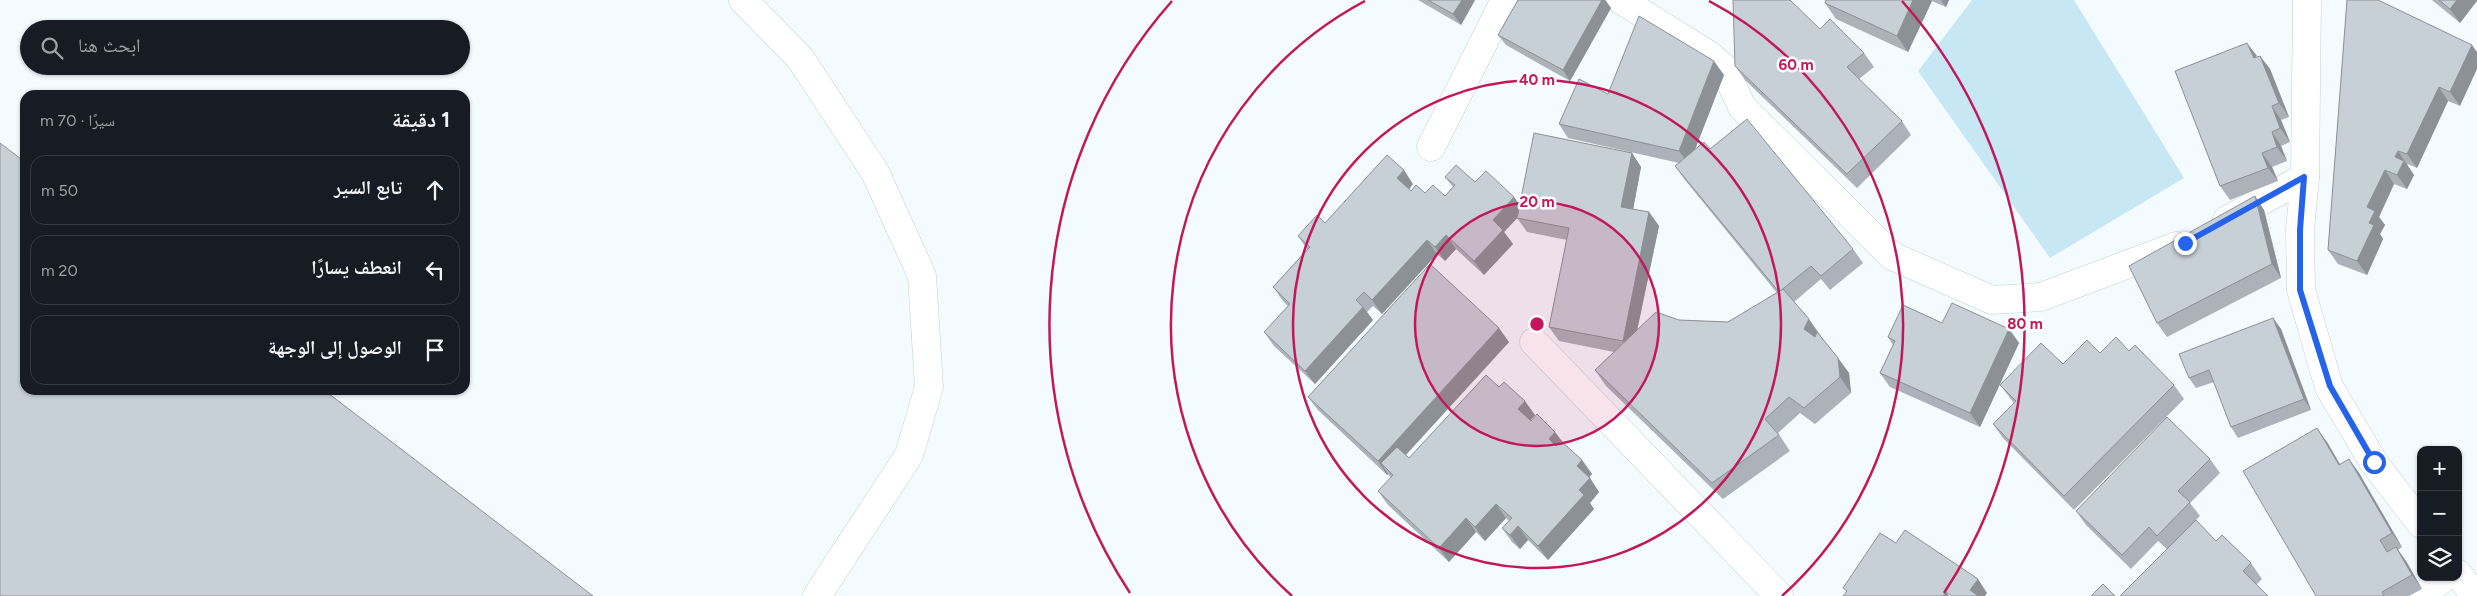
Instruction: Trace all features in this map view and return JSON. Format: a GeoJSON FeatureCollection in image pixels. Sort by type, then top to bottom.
{"type":"FeatureCollection","features":[{"type":"Feature","properties":{"kind":"street"},"geometry":{"type":"LineString","coordinates":[[743,0],[800,58],[875,172],[922,276],[929,386],[909,455],[817,596]]}},
{"type":"Feature","properties":{"kind":"street"},"geometry":{"type":"LineString","coordinates":[[1431,147],[1505,0]]}},
{"type":"Feature","properties":{"kind":"street"},"geometry":{"type":"LineString","coordinates":[[1622,0],[1709,55],[1724,68],[1742,107],[1892,256],[1992,300],[2041,298],[2185,243],[2304,177]]}},
{"type":"Feature","properties":{"kind":"street"},"geometry":{"type":"LineString","coordinates":[[2307,0],[2300,290],[2330,386],[2374,462],[2417,519]]}},
{"type":"Feature","properties":{"kind":"street"},"geometry":{"type":"LineString","coordinates":[[1534,342],[1779,596]]}},
{"type":"Feature","properties":{"kind":"street"},"geometry":{"type":"LineString","coordinates":[[2462,579],[2475,596]]}},
{"type":"Feature","properties":{"kind":"street"},"geometry":{"type":"LineString","coordinates":[[2423,596],[2440,581]]}},
{"type":"Feature","properties":{"kind":"shaded area"},"geometry":{"type":"Polygon","coordinates":[[[1972,0],[2074,0],[2184,178],[2050,258],[1918,71],[1972,0]]]}},
{"type":"Feature","properties":{"kind":"building"},"geometry":{"type":"Polygon","coordinates":[[[1428,0],[1462,0],[1453,14],[1428,0]]]}},
{"type":"Feature","properties":{"kind":"building"},"geometry":{"type":"Polygon","coordinates":[[[1518,0],[1602,0],[1563,70],[1498,35],[1518,0]]]}},
{"type":"Feature","properties":{"kind":"building"},"geometry":{"type":"Polygon","coordinates":[[[1733,0],[1790,0],[1820,29],[1830,19],[1864,53],[1847,67],[1902,121],[1847,174],[1735,66],[1733,0]]]}},
{"type":"Feature","properties":{"kind":"building"},"geometry":{"type":"Polygon","coordinates":[[[1826,0],[1913,0],[1897,36],[1825,3],[1826,0]]]}},
{"type":"Feature","properties":{"kind":"building"},"geometry":{"type":"Polygon","coordinates":[[[2347,0],[2378,0],[2472,45],[2450,92],[2439,87],[2407,154],[2398,151],[2395,157],[2404,161],[2397,175],[2385,170],[2367,207],[2375,211],[2369,223],[2374,225],[2357,261],[2328,250],[2347,0]]]}},
{"type":"Feature","properties":{"kind":"building"},"geometry":{"type":"Polygon","coordinates":[[[2439,0],[2457,0],[2450,9],[2439,0]]]}},
{"type":"Feature","properties":{"kind":"building"},"geometry":{"type":"Polygon","coordinates":[[[1639,16],[1714,61],[1679,151],[1559,124],[1579,79],[1608,94],[1639,16]]]}},
{"type":"Feature","properties":{"kind":"building"},"geometry":{"type":"Polygon","coordinates":[[[2247,43],[2254,58],[2260,56],[2279,103],[2272,106],[2280,128],[2272,132],[2277,147],[2262,153],[2268,168],[2220,186],[2175,71],[2247,43]]]}},
{"type":"Feature","properties":{"kind":"building"},"geometry":{"type":"Polygon","coordinates":[[[1747,119],[1853,249],[1821,276],[1811,266],[1779,292],[1675,166],[1704,142],[1710,149],[1747,119]]]}},
{"type":"Feature","properties":{"kind":"building"},"geometry":{"type":"Polygon","coordinates":[[[1534,133],[1632,153],[1621,207],[1649,212],[1623,341],[1549,327],[1569,228],[1517,218],[1534,133]]]}},
{"type":"Feature","properties":{"kind":"building"},"geometry":{"type":"Polygon","coordinates":[[[0,143],[20,158],[20,395],[331,395],[593,596],[0,596],[0,143]]]}},
{"type":"Feature","properties":{"kind":"building"},"geometry":{"type":"Polygon","coordinates":[[[1387,155],[1404,170],[1397,178],[1411,191],[1416,185],[1425,193],[1433,185],[1445,196],[1455,185],[1445,177],[1456,165],[1475,182],[1486,171],[1514,197],[1493,220],[1503,230],[1474,261],[1446,235],[1435,247],[1427,240],[1372,300],[1364,292],[1356,300],[1363,307],[1305,371],[1264,332],[1290,304],[1273,287],[1310,247],[1298,236],[1317,215],[1325,223],[1387,155]]]}},
{"type":"Feature","properties":{"kind":"building"},"geometry":{"type":"Polygon","coordinates":[[[2255,196],[2272,264],[2157,323],[2129,266],[2255,196]]]}},
{"type":"Feature","properties":{"kind":"building"},"geometry":{"type":"Polygon","coordinates":[[[1430,264],[1499,328],[1378,461],[1308,397],[1430,264]]]}},
{"type":"Feature","properties":{"kind":"building"},"geometry":{"type":"Polygon","coordinates":[[[1783,289],[1809,319],[1804,329],[1815,337],[1817,332],[1838,358],[1840,377],[1804,408],[1789,397],[1765,419],[1779,435],[1712,483],[1595,370],[1656,312],[1679,320],[1728,322],[1783,289]]]}},
{"type":"Feature","properties":{"kind":"building"},"geometry":{"type":"Polygon","coordinates":[[[1952,303],[2009,329],[1970,413],[1880,373],[1895,341],[1888,337],[1903,305],[1942,323],[1952,303]]]}},
{"type":"Feature","properties":{"kind":"building"},"geometry":{"type":"Polygon","coordinates":[[[2273,318],[2304,399],[2231,427],[2209,370],[2189,378],[2179,354],[2273,318]]]}},
{"type":"Feature","properties":{"kind":"building"},"geometry":{"type":"Polygon","coordinates":[[[2116,337],[2129,351],[2135,345],[2174,385],[2064,496],[1993,424],[2016,401],[2000,385],[2041,343],[2063,364],[2087,340],[2100,353],[2116,337]]]}},
{"type":"Feature","properties":{"kind":"building"},"geometry":{"type":"Polygon","coordinates":[[[1486,375],[1499,387],[1504,382],[1525,401],[1518,409],[1531,421],[1537,414],[1555,432],[1549,439],[1556,446],[1561,441],[1582,460],[1577,466],[1590,478],[1579,490],[1584,495],[1538,546],[1518,526],[1510,535],[1502,528],[1512,518],[1496,504],[1475,527],[1466,518],[1439,548],[1378,491],[1393,475],[1381,463],[1397,447],[1409,458],[1486,375]]]}},
{"type":"Feature","properties":{"kind":"building"},"geometry":{"type":"Polygon","coordinates":[[[2167,417],[2210,459],[2178,491],[2190,502],[2157,536],[2149,527],[2122,555],[2076,511],[2167,417]]]}},
{"type":"Feature","properties":{"kind":"building"},"geometry":{"type":"Polygon","coordinates":[[[2317,428],[2339,465],[2349,459],[2392,533],[2380,540],[2387,552],[2396,547],[2412,575],[2382,592],[2384,596],[2316,596],[2243,471],[2317,428]]]}},
{"type":"Feature","properties":{"kind":"building"},"geometry":{"type":"Polygon","coordinates":[[[2196,520],[2216,541],[2222,535],[2251,563],[2243,571],[2268,596],[2120,596],[2196,520]]]}},
{"type":"Feature","properties":{"kind":"building"},"geometry":{"type":"Polygon","coordinates":[[[1905,530],[1978,579],[1970,590],[1977,596],[1952,596],[1946,592],[1943,596],[1843,596],[1847,591],[1843,588],[1880,533],[1896,543],[1905,530]]]}},
{"type":"Feature","properties":{"kind":"building"},"geometry":{"type":"Polygon","coordinates":[[[2103,584],[2115,596],[2091,596],[2103,584]]]}},
{"type":"Feature","properties":{"kind":"route"},"geometry":{"type":"LineString","coordinates":[[2185,243],[2304,177],[2300,230],[2300,290],[2330,386],[2374,462]]}}]}
